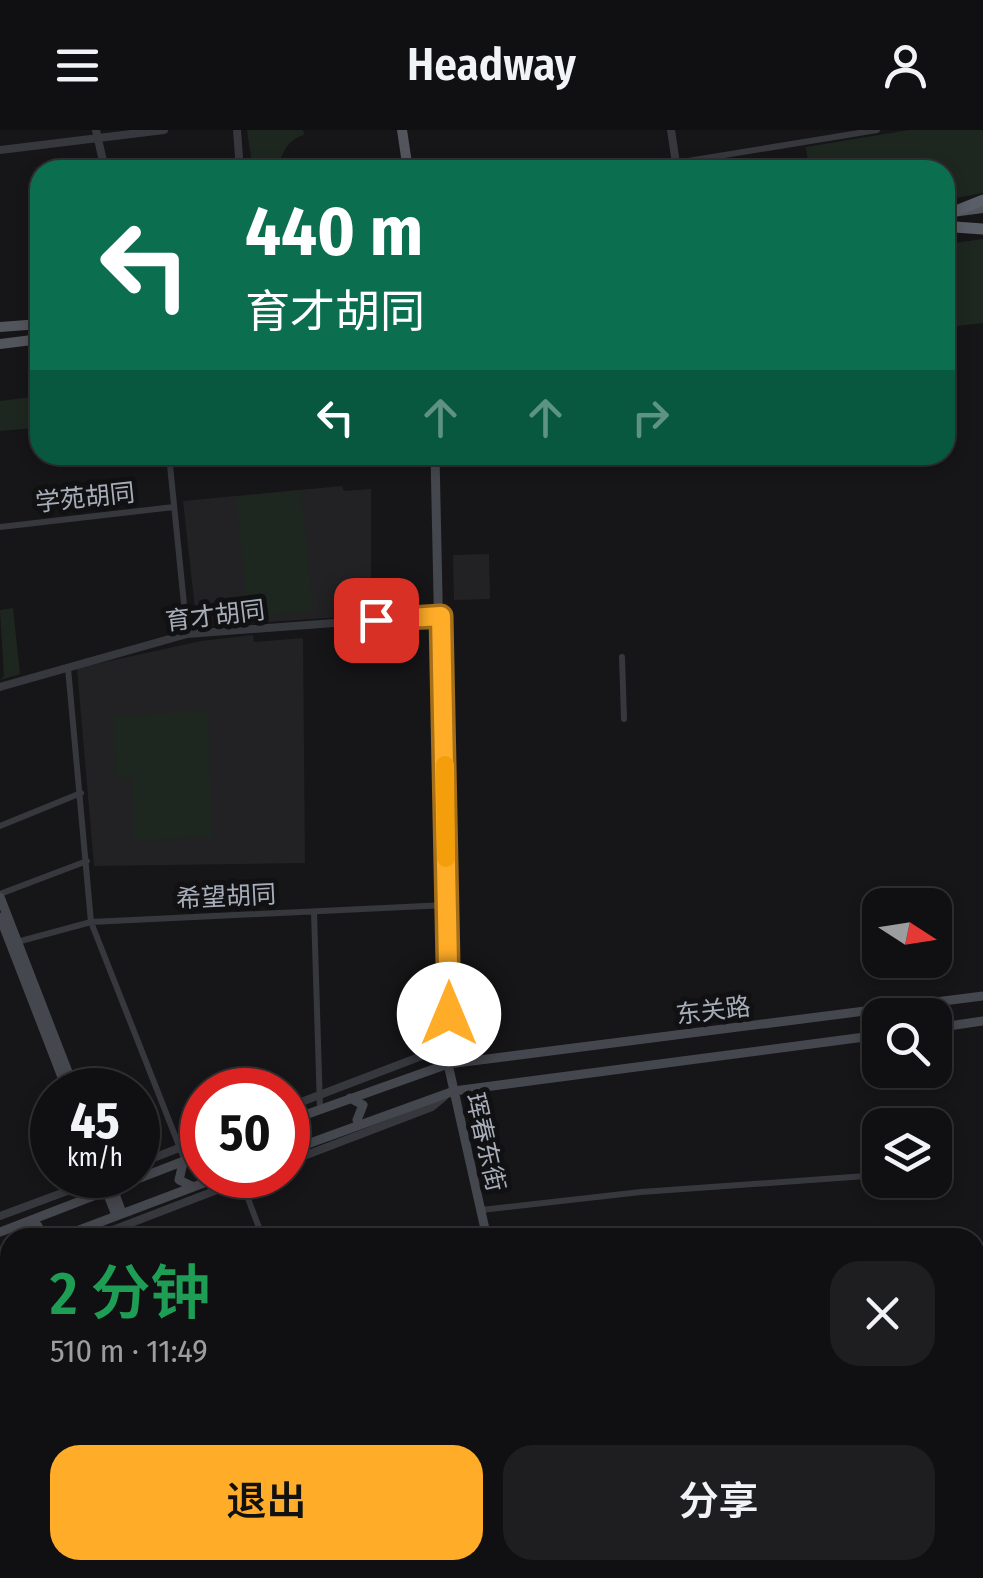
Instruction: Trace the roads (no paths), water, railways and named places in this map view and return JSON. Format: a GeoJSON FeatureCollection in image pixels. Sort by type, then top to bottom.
{"type":"FeatureCollection","features":[{"type":"Feature","properties":{"kind":"highway"},"geometry":{"type":"LineString","coordinates":[[955,210],[983,200]]}},
{"type":"Feature","properties":{"kind":"highway"},"geometry":{"type":"LineString","coordinates":[[955,228],[983,226]]}},
{"type":"Feature","properties":{"kind":"main road"},"geometry":{"type":"LineString","coordinates":[[405,130],[410,160]]}},
{"type":"Feature","properties":{"kind":"main road"},"geometry":{"type":"LineString","coordinates":[[955,211],[983,208]]}},
{"type":"Feature","properties":{"kind":"main road"},"geometry":{"type":"LineString","coordinates":[[0,327],[30,325]]}},
{"type":"Feature","properties":{"kind":"main road"},"geometry":{"type":"LineString","coordinates":[[0,344],[30,341]]}},
{"type":"Feature","properties":{"kind":"main road","name":"珲春东街"},"geometry":{"type":"LineString","coordinates":[[435,465],[448,905],[448,1064],[485,1228]]}},
{"type":"Feature","properties":{"kind":"main road"},"geometry":{"type":"LineString","coordinates":[[0,895],[13,943]]}},
{"type":"Feature","properties":{"kind":"main road"},"geometry":{"type":"LineString","coordinates":[[0,917],[62,1068]]}},
{"type":"Feature","properties":{"kind":"main road","name":"东关路"},"geometry":{"type":"LineString","coordinates":[[310,1112],[448,1064],[983,996]]}},
{"type":"Feature","properties":{"kind":"main road"},"geometry":{"type":"LineString","coordinates":[[952,1026],[983,1021]]}},
{"type":"Feature","properties":{"kind":"main road","name":"东关路"},"geometry":{"type":"LineString","coordinates":[[310,1142],[454,1090],[862,1037]]}},
{"type":"Feature","properties":{"kind":"main road"},"geometry":{"type":"LineString","coordinates":[[340,1100],[356,1098],[364,1104],[362,1115],[346,1128]]}},
{"type":"Feature","properties":{"kind":"main road"},"geometry":{"type":"LineString","coordinates":[[83,1228],[180,1192]]}},
{"type":"Feature","properties":{"kind":"main road"},"geometry":{"type":"LineString","coordinates":[[10,1228],[89,1198]]}},
{"type":"Feature","properties":{"kind":"main road"},"geometry":{"type":"LineString","coordinates":[[112,1198],[115,1215]]}},
{"type":"Feature","properties":{"kind":"main road"},"geometry":{"type":"LineString","coordinates":[[21,1224],[36,1224],[38,1228]]}},
{"type":"Feature","properties":{"kind":"street"},"geometry":{"type":"LineString","coordinates":[[0,150],[97,135],[164,130]]}},
{"type":"Feature","properties":{"kind":"street"},"geometry":{"type":"LineString","coordinates":[[238,130],[240,160]]}},
{"type":"Feature","properties":{"kind":"street"},"geometry":{"type":"LineString","coordinates":[[671,130],[676,160]]}},
{"type":"Feature","properties":{"kind":"street"},"geometry":{"type":"LineString","coordinates":[[710,160],[877,130]]}},
{"type":"Feature","properties":{"kind":"street"},"geometry":{"type":"LineString","coordinates":[[97,135],[103,160]]}},
{"type":"Feature","properties":{"kind":"street"},"geometry":{"type":"LineString","coordinates":[[169,465],[187,634]]}},
{"type":"Feature","properties":{"kind":"street","name":"学苑胡同"},"geometry":{"type":"LineString","coordinates":[[0,527],[174,508]]}},
{"type":"Feature","properties":{"kind":"street","name":"育才胡同"},"geometry":{"type":"LineString","coordinates":[[0,688],[187,634],[441,616]]}},
{"type":"Feature","properties":{"kind":"street"},"geometry":{"type":"LineString","coordinates":[[622,657],[624,719]]}},
{"type":"Feature","properties":{"kind":"street"},"geometry":{"type":"LineString","coordinates":[[68,668],[91,922],[180,1148],[160,1156]]}},
{"type":"Feature","properties":{"kind":"street"},"geometry":{"type":"LineString","coordinates":[[0,826],[80,794]]}},
{"type":"Feature","properties":{"kind":"street"},"geometry":{"type":"LineString","coordinates":[[0,895],[87,861]]}},
{"type":"Feature","properties":{"kind":"street","name":"希望胡同"},"geometry":{"type":"LineString","coordinates":[[13,943],[91,922],[448,905]]}},
{"type":"Feature","properties":{"kind":"street"},"geometry":{"type":"LineString","coordinates":[[314,912],[316,1096],[320,1108]]}},
{"type":"Feature","properties":{"kind":"street","name":"东关路"},"geometry":{"type":"LineString","coordinates":[[310,1098],[427,1054],[448,1064]]}},
{"type":"Feature","properties":{"kind":"street","name":"东关路"},"geometry":{"type":"LineString","coordinates":[[310,1153],[432,1106],[454,1090]]}},
{"type":"Feature","properties":{"kind":"street"},"geometry":{"type":"LineString","coordinates":[[481,1210],[640,1192],[862,1176]]}},
{"type":"Feature","properties":{"kind":"street"},"geometry":{"type":"LineString","coordinates":[[0,1216],[47,1198]]}},
{"type":"Feature","properties":{"kind":"street"},"geometry":{"type":"LineString","coordinates":[[126,1228],[194,1198]]}},
{"type":"Feature","properties":{"kind":"street"},"geometry":{"type":"LineString","coordinates":[[247,1198],[258,1228]]}},
{"type":"Feature","properties":{"kind":"street"},"geometry":{"type":"LineString","coordinates":[[113,1228],[115,1215]]}}]}
